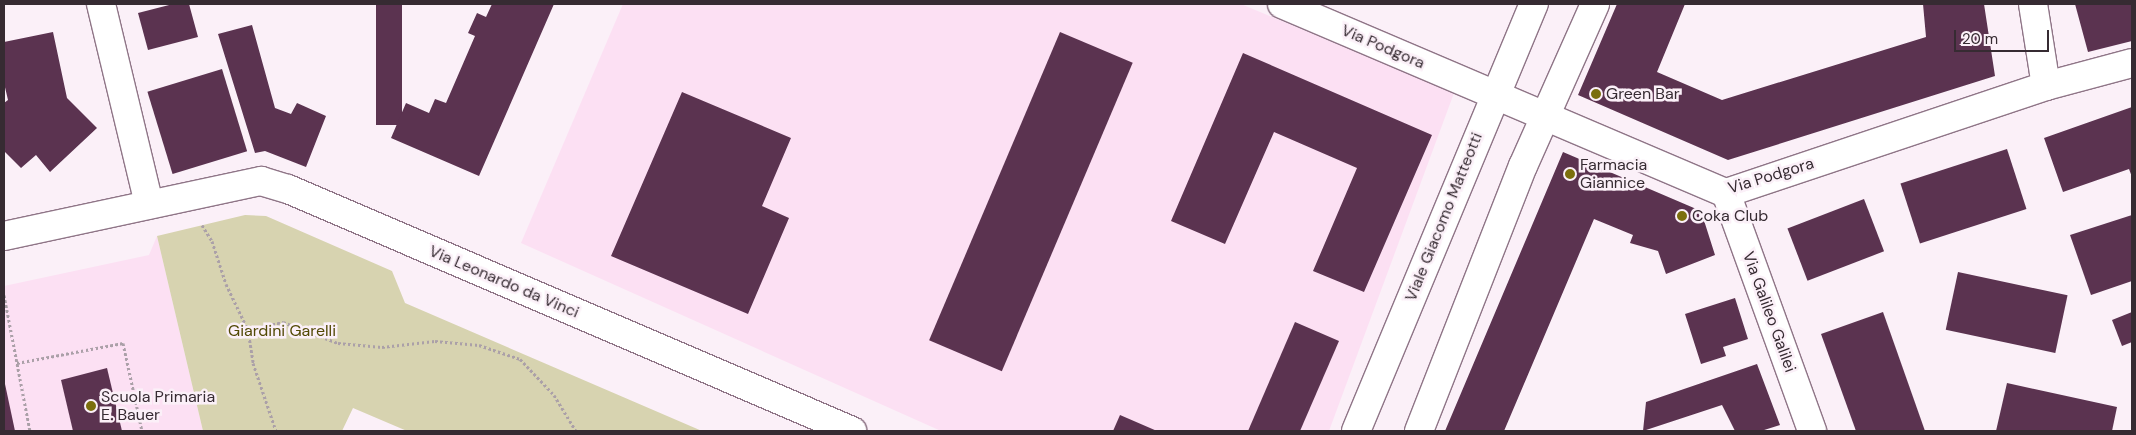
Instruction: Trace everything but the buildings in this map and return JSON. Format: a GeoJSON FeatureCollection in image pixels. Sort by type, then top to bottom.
{"type":"FeatureCollection","features":[{"type":"Feature","properties":{"kind":"street"},"geometry":{"type":"LineString","coordinates":[[101,4],[149,204]]}},
{"type":"Feature","properties":{"kind":"street","name":"Via Podgora"},"geometry":{"type":"LineString","coordinates":[[1282,4],[1726,193],[2046,86],[2132,63]]}},
{"type":"Feature","properties":{"kind":"street","name":"Viale Giacomo Matteotti"},"geometry":{"type":"LineString","coordinates":[[1356,431],[1494,95],[1534,4]]}},
{"type":"Feature","properties":{"kind":"street"},"geometry":{"type":"LineString","coordinates":[[1419,431],[1545,116],[1595,4]]}},
{"type":"Feature","properties":{"kind":"street"},"geometry":{"type":"LineString","coordinates":[[2033,4],[2046,86]]}},
{"type":"Feature","properties":{"kind":"street","name":"Via Leonardo da Vinci"},"geometry":{"type":"LineString","coordinates":[[4,236],[261,181],[288,189],[852,431]]}},
{"type":"Feature","properties":{"kind":"street","name":"Via Galileo Galilei"},"geometry":{"type":"LineString","coordinates":[[1726,193],[1812,431]]}},
{"type":"Feature","properties":{"kind":"path"},"geometry":{"type":"LineString","coordinates":[[200,222],[212,241],[226,284],[248,330],[253,363],[276,431]]}},
{"type":"Feature","properties":{"kind":"path"},"geometry":{"type":"LineString","coordinates":[[4,295],[30,431]]}},
{"type":"Feature","properties":{"kind":"path"},"geometry":{"type":"LineString","coordinates":[[248,330],[283,322],[338,343],[382,348],[435,341],[479,345],[520,359],[554,395],[576,431]]}},
{"type":"Feature","properties":{"kind":"path"},"geometry":{"type":"LineString","coordinates":[[17,363],[123,344],[142,431]]}},
{"type":"Feature","properties":{"kind":"shaded area"},"geometry":{"type":"Polygon","coordinates":[[[623,4],[1241,4],[1454,93],[1329,431],[941,431],[521,243],[623,4]]]}},
{"type":"Feature","properties":{"kind":"shaded area"},"geometry":{"type":"Polygon","coordinates":[[[157,236],[203,431],[4,431],[4,286],[149,255],[157,236]]]}},
{"type":"Feature","properties":{"kind":"green space","name":"Giardini Garelli"},"geometry":{"type":"Polygon","coordinates":[[[245,215],[266,216],[392,271],[405,303],[702,431],[407,431],[353,408],[342,431],[203,431],[157,236],[245,215]]]}},
{"type":"Feature","properties":{"kind":"place","name":"Green Bar"},"geometry":{"type":"Point","coordinates":[1596,94]}},
{"type":"Feature","properties":{"kind":"place","name":"Farmacia Giannice"},"geometry":{"type":"Point","coordinates":[1570,174]}},
{"type":"Feature","properties":{"kind":"place","name":"Coka Club"},"geometry":{"type":"Point","coordinates":[1682,216]}},
{"type":"Feature","properties":{"kind":"place","name":"Scuola Primaria E. Bauer"},"geometry":{"type":"Point","coordinates":[91,406]}}]}
